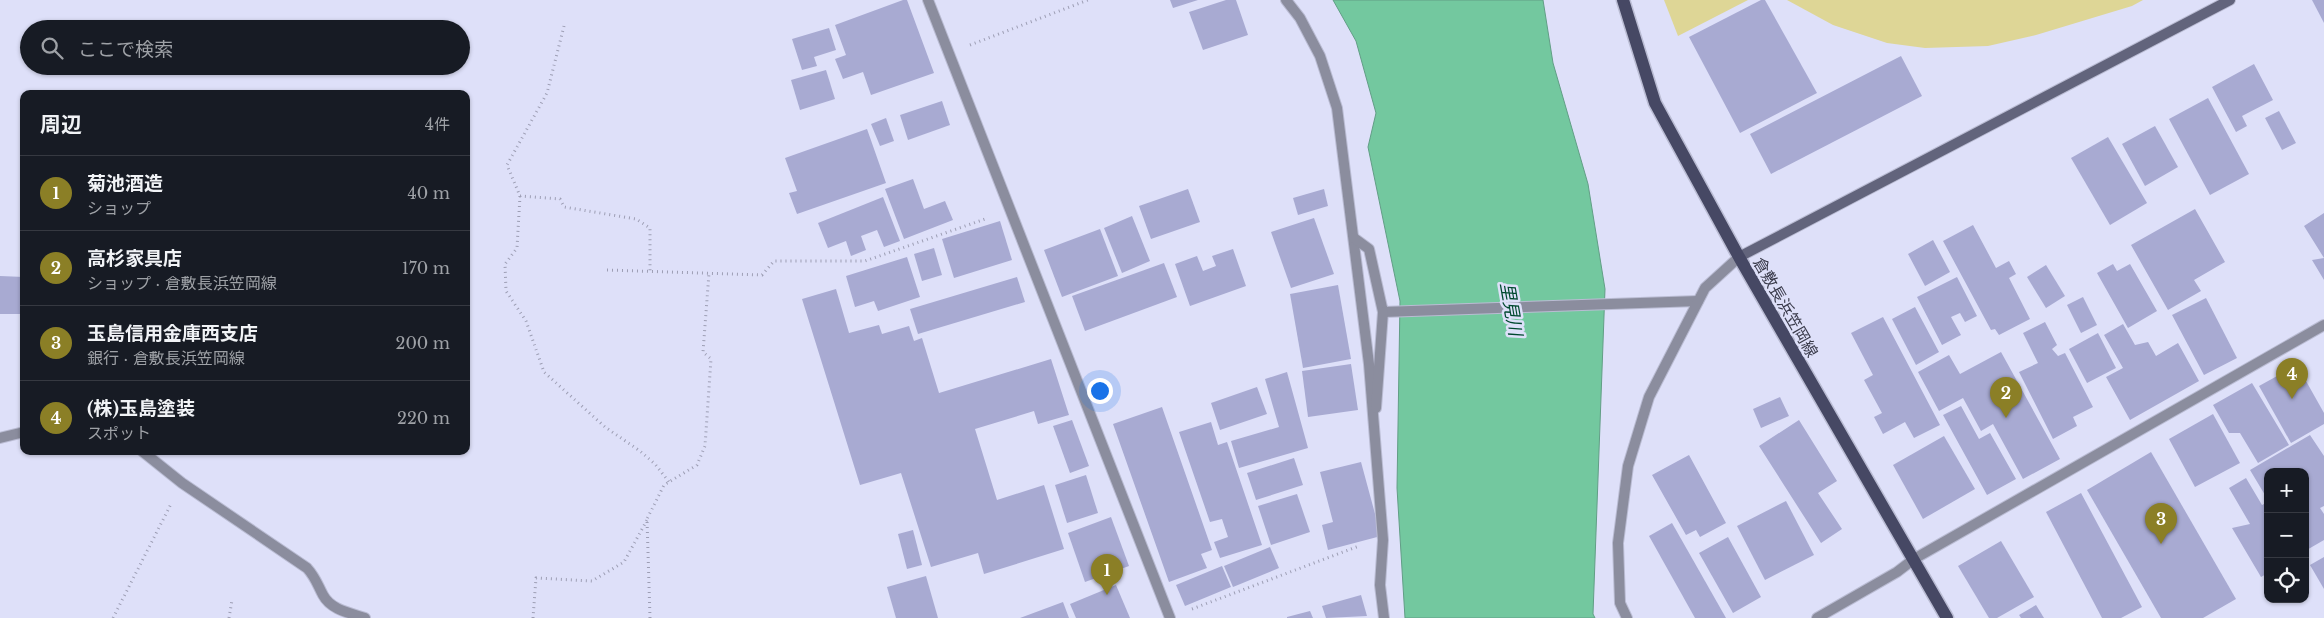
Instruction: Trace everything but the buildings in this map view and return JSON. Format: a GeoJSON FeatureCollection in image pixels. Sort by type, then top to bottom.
{"type":"FeatureCollection","features":[{"type":"Feature","properties":{"kind":"main road","name":"倉敷長浜笠岡線"},"geometry":{"type":"LineString","coordinates":[[1623,0],[1655,103],[1739,257],[1947,618]]}},
{"type":"Feature","properties":{"kind":"street"},"geometry":{"type":"LineString","coordinates":[[928,0],[1170,617]]}},
{"type":"Feature","properties":{"kind":"street"},"geometry":{"type":"LineString","coordinates":[[1286,0],[1300,18],[1320,56],[1337,108],[1354,238],[1372,414],[1383,540],[1380,585],[1384,618]]}},
{"type":"Feature","properties":{"kind":"street"},"geometry":{"type":"LineString","coordinates":[[1627,618],[1620,603],[1618,543],[1628,466],[1649,397],[1705,288],[1739,257],[2230,0]]}},
{"type":"Feature","properties":{"kind":"street"},"geometry":{"type":"LineString","coordinates":[[1354,238],[1369,250],[1383,312],[1377,407],[1372,414]]}},
{"type":"Feature","properties":{"kind":"street"},"geometry":{"type":"LineString","coordinates":[[1383,312],[1698,301]]}},
{"type":"Feature","properties":{"kind":"street"},"geometry":{"type":"LineString","coordinates":[[1817,618],[1897,572],[1914,559],[2293,340],[2324,325]]}},
{"type":"Feature","properties":{"kind":"street"},"geometry":{"type":"LineString","coordinates":[[0,438],[20,433]]}},
{"type":"Feature","properties":{"kind":"street"},"geometry":{"type":"LineString","coordinates":[[147,455],[182,483],[307,568],[317,579],[323,596],[336,609],[365,618]]}},
{"type":"Feature","properties":{"kind":"path"},"geometry":{"type":"LineString","coordinates":[[948,53],[1088,0]]}},
{"type":"Feature","properties":{"kind":"path"},"geometry":{"type":"LineString","coordinates":[[564,26],[546,93],[507,165],[520,196],[517,248],[506,264],[506,292],[526,321],[544,372],[605,428],[647,457],[669,482]]}},
{"type":"Feature","properties":{"kind":"path"},"geometry":{"type":"LineString","coordinates":[[520,196],[560,199],[564,207],[636,219],[650,228],[650,271]]}},
{"type":"Feature","properties":{"kind":"path"},"geometry":{"type":"LineString","coordinates":[[607,270],[762,275],[774,261],[865,261],[1009,210]]}},
{"type":"Feature","properties":{"kind":"path"},"geometry":{"type":"LineString","coordinates":[[533,618],[536,578],[592,581],[624,562],[664,485],[697,465],[705,446],[712,359],[703,352],[708,273]]}},
{"type":"Feature","properties":{"kind":"path"},"geometry":{"type":"LineString","coordinates":[[113,618],[182,483]]}},
{"type":"Feature","properties":{"kind":"path"},"geometry":{"type":"LineString","coordinates":[[647,519],[650,618]]}},
{"type":"Feature","properties":{"kind":"path"},"geometry":{"type":"LineString","coordinates":[[1170,617],[1353,547],[1383,540]]}},
{"type":"Feature","properties":{"kind":"path"},"geometry":{"type":"LineString","coordinates":[[229,618],[232,600]]}},
{"type":"Feature","properties":{"kind":"shaded area"},"geometry":{"type":"Polygon","coordinates":[[[1664,0],[1748,0],[1678,36],[1664,0]]]}},
{"type":"Feature","properties":{"kind":"shaded area"},"geometry":{"type":"Polygon","coordinates":[[[1787,0],[2143,0],[2132,6],[2036,35],[1988,46],[1925,48],[1887,43],[1833,25],[1787,0]]]}},
{"type":"Feature","properties":{"kind":"water","name":"里見川"},"geometry":{"type":"Polygon","coordinates":[[[1333,0],[1543,0],[1553,63],[1588,184],[1605,289],[1593,614],[1595,618],[1405,618],[1397,488],[1400,301],[1368,147],[1376,113],[1356,41],[1333,0]]]}},
{"type":"Feature","properties":{"kind":"place","name":"(株)玉島塗装"},"geometry":{"type":"Point","coordinates":[2292,399]}},
{"type":"Feature","properties":{"kind":"place","name":"高杉家具店"},"geometry":{"type":"Point","coordinates":[2006,418]}},
{"type":"Feature","properties":{"kind":"place","name":"玉島信用金庫西支店"},"geometry":{"type":"Point","coordinates":[2161,544]}},
{"type":"Feature","properties":{"kind":"place","name":"菊池酒造"},"geometry":{"type":"Point","coordinates":[1107,595]}}]}
